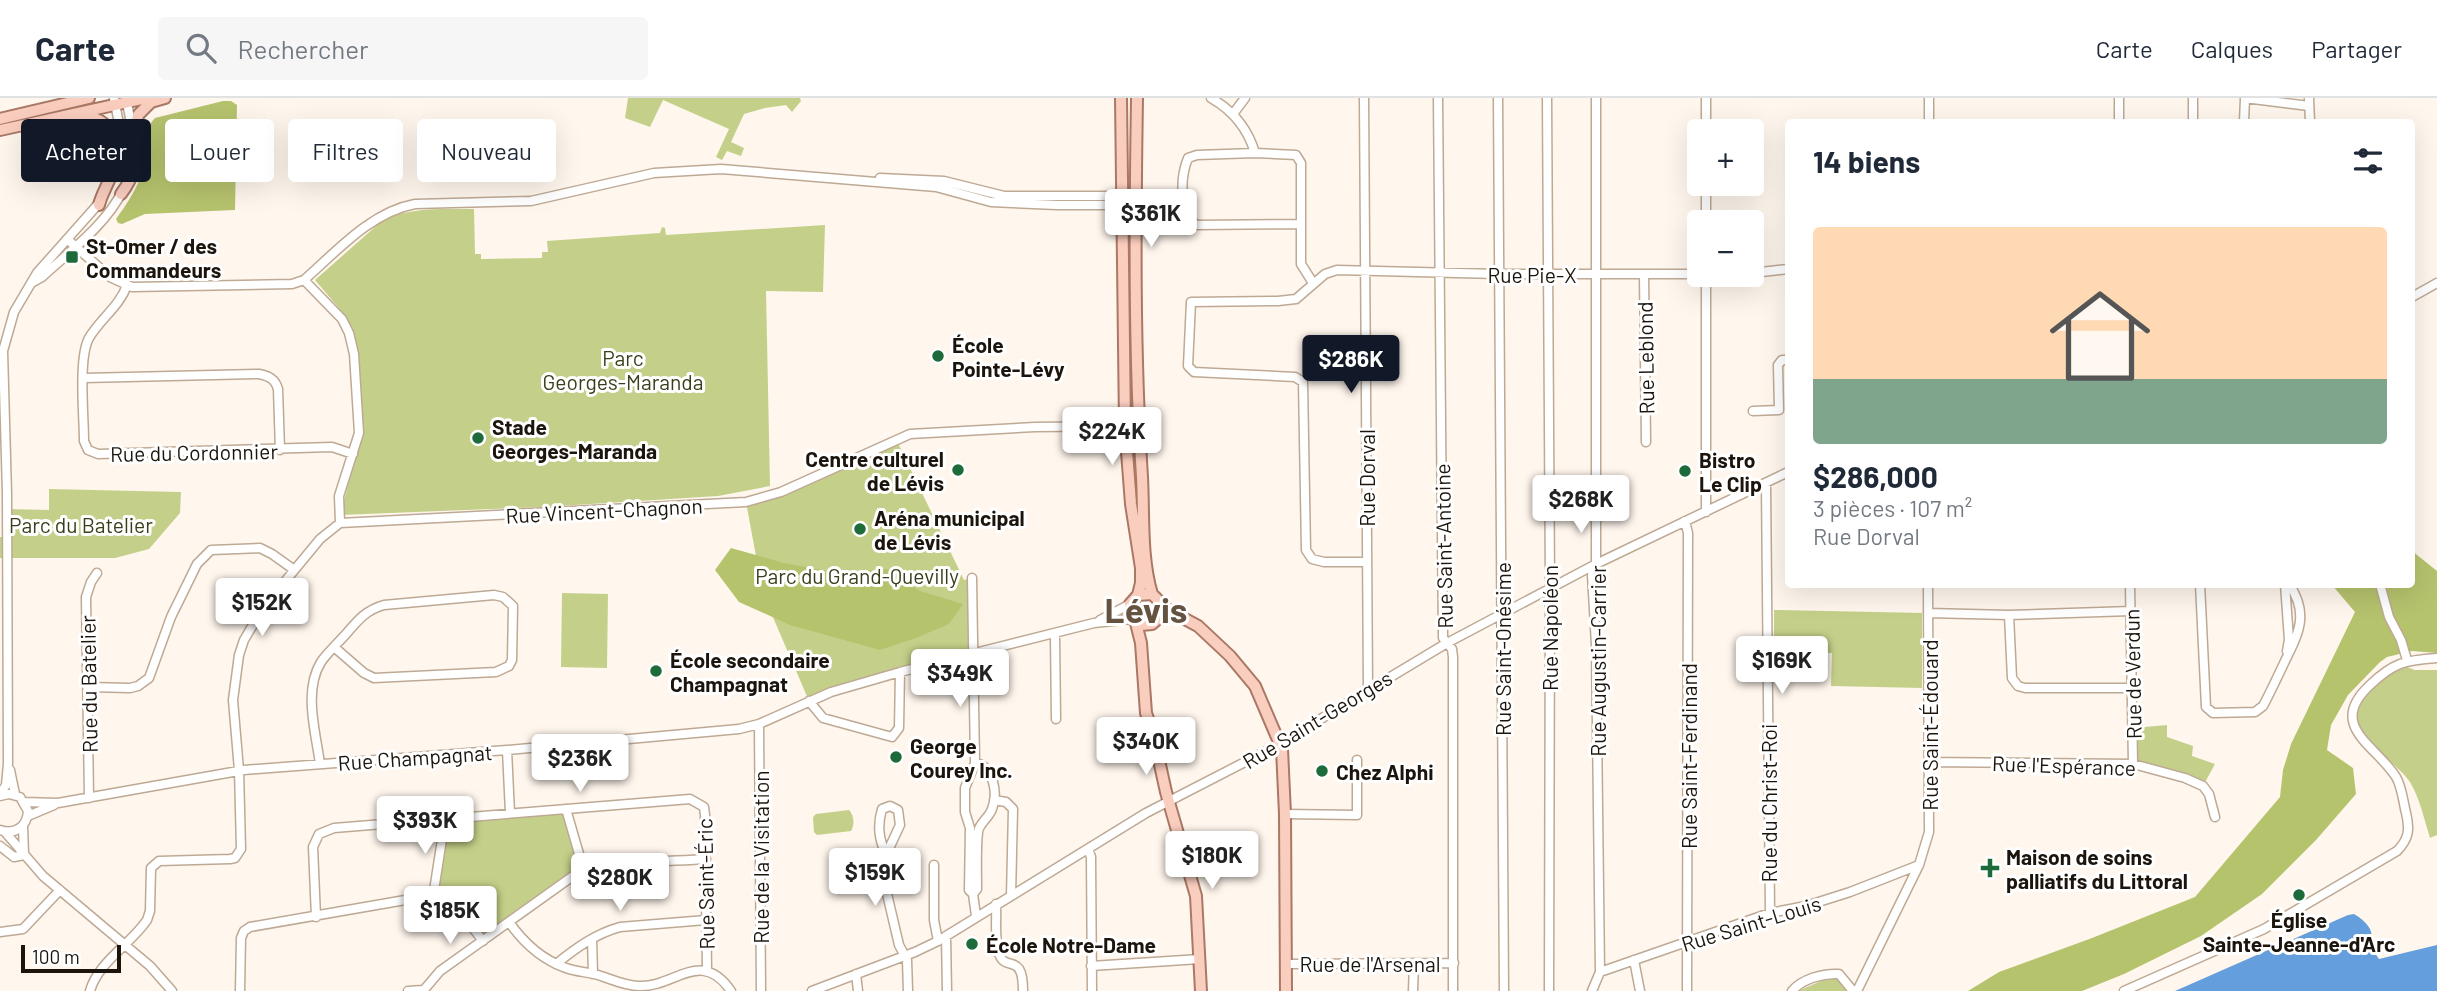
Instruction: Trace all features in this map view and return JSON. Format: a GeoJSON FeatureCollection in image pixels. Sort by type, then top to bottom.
{"type":"FeatureCollection","features":[{"type":"Feature","properties":{"kind":"main road"},"geometry":{"type":"LineString","coordinates":[[0,119],[89,98]]}},
{"type":"Feature","properties":{"kind":"main road"},"geometry":{"type":"LineString","coordinates":[[0,130],[121,100],[146,98]]}},
{"type":"Feature","properties":{"kind":"main road"},"geometry":{"type":"LineString","coordinates":[[121,194],[131,181],[136,163],[138,115],[151,102],[166,98]]}},
{"type":"Feature","properties":{"kind":"main road"},"geometry":{"type":"LineString","coordinates":[[1121,98],[1125,426],[1131,504],[1141,568],[1138,595],[1130,604],[1142,643],[1144,705],[1196,896],[1201,991]]}},
{"type":"Feature","properties":{"kind":"main road"},"geometry":{"type":"LineString","coordinates":[[1136,98],[1135,295],[1138,426],[1146,558],[1152,594],[1177,615],[1198,626],[1250,678],[1284,756],[1286,991]]}},
{"type":"Feature","properties":{"kind":"main road"},"geometry":{"type":"LineString","coordinates":[[54,118],[93,117],[111,131],[114,159],[99,205]]}},
{"type":"Feature","properties":{"kind":"main road"},"geometry":{"type":"LineString","coordinates":[[1138,595],[1152,594]]}},
{"type":"Feature","properties":{"kind":"main road"},"geometry":{"type":"LineString","coordinates":[[1153,733],[1147,633],[1160,617],[1160,603]]}},
{"type":"Feature","properties":{"kind":"main road"},"geometry":{"type":"LineString","coordinates":[[1134,621],[1147,626],[1152,624]]}},
{"type":"Feature","properties":{"kind":"street"},"geometry":{"type":"LineString","coordinates":[[1211,98],[1233,114],[1252,142],[1255,153]]}},
{"type":"Feature","properties":{"kind":"street"},"geometry":{"type":"LineString","coordinates":[[1233,114],[1245,98]]}},
{"type":"Feature","properties":{"kind":"street","name":"Rue Dorval"},"geometry":{"type":"LineString","coordinates":[[1364,98],[1368,689]]}},
{"type":"Feature","properties":{"kind":"street","name":"Rue Saint-Antoine"},"geometry":{"type":"LineString","coordinates":[[1438,98],[1443,624],[1444,638],[1452,649],[1453,657],[1453,991]]}},
{"type":"Feature","properties":{"kind":"street","name":"Rue Saint-Onésime"},"geometry":{"type":"LineString","coordinates":[[1498,98],[1504,991]]}},
{"type":"Feature","properties":{"kind":"street","name":"Rue Napoléon"},"geometry":{"type":"LineString","coordinates":[[1547,98],[1549,991]]}},
{"type":"Feature","properties":{"kind":"street","name":"Rue Augustin-Carrier"},"geometry":{"type":"LineString","coordinates":[[1596,98],[1596,564],[1592,575],[1596,645],[1600,972]]}},
{"type":"Feature","properties":{"kind":"street"},"geometry":{"type":"LineString","coordinates":[[1706,98],[1706,119]]}},
{"type":"Feature","properties":{"kind":"street"},"geometry":{"type":"LineString","coordinates":[[1929,98],[1929,119]]}},
{"type":"Feature","properties":{"kind":"street"},"geometry":{"type":"LineString","coordinates":[[2119,98],[2119,119]]}},
{"type":"Feature","properties":{"kind":"street"},"geometry":{"type":"LineString","coordinates":[[2193,98],[2193,119]]}},
{"type":"Feature","properties":{"kind":"street"},"geometry":{"type":"LineString","coordinates":[[2244,119],[2245,98],[2309,102]]}},
{"type":"Feature","properties":{"kind":"street"},"geometry":{"type":"LineString","coordinates":[[33,282],[75,246],[111,209],[121,194],[131,167],[133,134],[121,100]]}},
{"type":"Feature","properties":{"kind":"street"},"geometry":{"type":"LineString","coordinates":[[0,795],[6,785],[8,764],[7,494],[1,351],[14,312],[37,273],[99,205],[112,183],[120,156],[121,100]]}},
{"type":"Feature","properties":{"kind":"street"},"geometry":{"type":"LineString","coordinates":[[1299,224],[1196,225],[1185,211],[1183,171],[1188,158],[1197,155],[1255,153],[1296,155],[1301,163],[1301,264],[1312,283]]}},
{"type":"Feature","properties":{"kind":"street"},"geometry":{"type":"LineString","coordinates":[[67,240],[110,276],[127,285],[141,288],[292,284],[304,280],[382,215],[398,207],[415,204],[531,201],[654,173],[721,169],[871,181],[936,187],[991,202],[1135,199]]}},
{"type":"Feature","properties":{"kind":"street"},"geometry":{"type":"LineString","coordinates":[[1764,272],[1785,269]]}},
{"type":"Feature","properties":{"kind":"street","name":"Rue Pie-X"},"geometry":{"type":"LineString","coordinates":[[1366,562],[1324,562],[1312,559],[1306,550],[1303,382],[1295,377],[1194,372],[1188,366],[1191,302],[1296,299],[1312,283],[1337,270],[1498,274],[1687,274]]}},
{"type":"Feature","properties":{"kind":"street","name":"Rue Leblond"},"geometry":{"type":"LineString","coordinates":[[1644,274],[1646,442]]}},
{"type":"Feature","properties":{"kind":"street"},"geometry":{"type":"LineString","coordinates":[[90,991],[102,971],[147,920],[150,911],[151,868],[154,864],[159,860],[230,859],[239,854],[239,771],[233,700],[239,655],[253,624],[293,569],[328,531],[340,523],[340,496],[359,433],[354,354],[342,318],[304,280]]}},
{"type":"Feature","properties":{"kind":"street"},"geometry":{"type":"LineString","coordinates":[[2415,295],[2437,283]]}},
{"type":"Feature","properties":{"kind":"street","name":"Rue du Cordonnier"},"geometry":{"type":"LineString","coordinates":[[127,285],[123,296],[88,341],[84,351],[84,441],[85,447],[94,454],[332,447],[353,454]]}},
{"type":"Feature","properties":{"kind":"street"},"geometry":{"type":"LineString","coordinates":[[1706,287],[1706,512]]}},
{"type":"Feature","properties":{"kind":"street"},"geometry":{"type":"LineString","coordinates":[[1753,411],[1779,410],[1778,365],[1785,360]]}},
{"type":"Feature","properties":{"kind":"street"},"geometry":{"type":"LineString","coordinates":[[84,378],[267,376],[278,388],[280,450]]}},
{"type":"Feature","properties":{"kind":"street","name":"Rue Vincent-Chagnon"},"geometry":{"type":"LineString","coordinates":[[340,523],[746,502],[781,492],[910,433],[1010,427],[1138,426]]}},
{"type":"Feature","properties":{"kind":"street","name":"Rue Saint-Georges"},"geometry":{"type":"LineString","coordinates":[[812,991],[905,956],[942,938],[1168,801],[1279,743],[1447,643],[1550,587],[1785,474]]}},
{"type":"Feature","properties":{"kind":"street","name":"Rue du Christ-Roi"},"geometry":{"type":"LineString","coordinates":[[1766,484],[1770,913]]}},
{"type":"Feature","properties":{"kind":"street","name":"Rue Saint-Ferdinand"},"geometry":{"type":"LineString","coordinates":[[1685,521],[1688,533],[1689,707],[1687,991]]}},
{"type":"Feature","properties":{"kind":"street"},"geometry":{"type":"LineString","coordinates":[[88,688],[131,688],[149,678],[171,617],[197,564],[211,550],[260,548],[293,569]]}},
{"type":"Feature","properties":{"kind":"street","name":"Rue du Batelier"},"geometry":{"type":"LineString","coordinates":[[89,798],[86,597],[97,573]]}},
{"type":"Feature","properties":{"kind":"street"},"geometry":{"type":"LineString","coordinates":[[972,578],[975,763],[965,788],[965,813],[974,828],[977,889],[973,894],[976,916]]}},
{"type":"Feature","properties":{"kind":"street","name":"Rue Saint-Édouard"},"geometry":{"type":"LineString","coordinates":[[1855,991],[1919,865],[1929,832],[1928,588]]}},
{"type":"Feature","properties":{"kind":"street","name":"Rue de Verdun"},"geometry":{"type":"LineString","coordinates":[[2130,588],[2133,764]]}},
{"type":"Feature","properties":{"kind":"street"},"geometry":{"type":"LineString","coordinates":[[2200,588],[2206,706],[2213,713],[2255,712],[2263,706],[2299,635],[2301,614],[2297,595],[2291,588]]}},
{"type":"Feature","properties":{"kind":"street"},"geometry":{"type":"LineString","coordinates":[[2286,661],[2289,640],[2287,588]]}},
{"type":"Feature","properties":{"kind":"street"},"geometry":{"type":"LineString","coordinates":[[2381,588],[2389,617],[2402,640],[2407,660]]}},
{"type":"Feature","properties":{"kind":"street"},"geometry":{"type":"LineString","coordinates":[[320,764],[312,702],[313,689],[321,663],[334,648],[367,611],[384,605],[494,595],[503,597],[513,606],[512,660],[509,666],[496,672],[374,678],[334,648]]}},
{"type":"Feature","properties":{"kind":"street","name":"Rue Champagnat"},"geometry":{"type":"LineString","coordinates":[[24,802],[58,803],[239,771],[720,732],[759,724],[831,692],[1094,623],[1130,604]]}},
{"type":"Feature","properties":{"kind":"street"},"geometry":{"type":"LineString","coordinates":[[1928,613],[2009,615],[2131,611]]}},
{"type":"Feature","properties":{"kind":"street"},"geometry":{"type":"LineString","coordinates":[[2009,615],[2012,678],[2018,686],[2132,688]]}},
{"type":"Feature","properties":{"kind":"street","name":"Rue Champagnat"},"geometry":{"type":"LineString","coordinates":[[1094,623],[1134,621]]}},
{"type":"Feature","properties":{"kind":"street"},"geometry":{"type":"LineString","coordinates":[[1055,635],[1056,719]]}},
{"type":"Feature","properties":{"kind":"street"},"geometry":{"type":"LineString","coordinates":[[2124,991],[2264,929],[2397,851],[2405,843],[2409,834],[2408,820],[2398,780],[2359,738],[2353,727],[2352,717],[2361,693],[2387,669],[2407,660],[2437,658]]}},
{"type":"Feature","properties":{"kind":"street"},"geometry":{"type":"LineString","coordinates":[[809,701],[823,718],[892,737],[899,728],[900,672]]}},
{"type":"Feature","properties":{"kind":"street","name":"Rue de la Visitation"},"geometry":{"type":"LineString","coordinates":[[759,724],[761,991]]}},
{"type":"Feature","properties":{"kind":"street"},"geometry":{"type":"LineString","coordinates":[[507,750],[510,813]]}},
{"type":"Feature","properties":{"kind":"street"},"geometry":{"type":"LineString","coordinates":[[1285,814],[1357,815],[1357,760]]}},
{"type":"Feature","properties":{"kind":"street","name":"Rue l'Espérance"},"geometry":{"type":"LineString","coordinates":[[1930,762],[2133,764],[2185,778],[2203,786],[2209,794],[2215,817]]}},
{"type":"Feature","properties":{"kind":"street"},"geometry":{"type":"LineString","coordinates":[[974,828],[992,811],[994,800],[993,779],[981,764],[975,763]]}},
{"type":"Feature","properties":{"kind":"street"},"geometry":{"type":"LineString","coordinates":[[3,831],[18,830],[28,816],[24,802],[15,794],[8,764]]}},
{"type":"Feature","properties":{"kind":"street"},"geometry":{"type":"LineString","coordinates":[[0,795],[15,794]]}},
{"type":"Feature","properties":{"kind":"street","name":"Rue Saint-Éric"},"geometry":{"type":"LineString","coordinates":[[566,809],[690,799],[704,807],[707,971],[718,977],[731,991]]}},
{"type":"Feature","properties":{"kind":"street"},"geometry":{"type":"LineString","coordinates":[[994,800],[1006,802],[1013,810],[1011,896]]}},
{"type":"Feature","properties":{"kind":"street","name":"Rue Champagnat"},"geometry":{"type":"LineString","coordinates":[[28,816],[58,803]]}},
{"type":"Feature","properties":{"kind":"street"},"geometry":{"type":"LineString","coordinates":[[886,855],[879,840],[879,823],[881,809],[890,806],[898,810],[900,825],[886,855],[884,881],[899,945],[908,965],[908,991]]}},
{"type":"Feature","properties":{"kind":"street"},"geometry":{"type":"LineString","coordinates":[[316,917],[313,847],[319,834],[334,828],[566,809],[584,871]]}},
{"type":"Feature","properties":{"kind":"street"},"geometry":{"type":"LineString","coordinates":[[433,897],[445,820]]}},
{"type":"Feature","properties":{"kind":"street"},"geometry":{"type":"LineString","coordinates":[[23,826],[24,855]]}},
{"type":"Feature","properties":{"kind":"street"},"geometry":{"type":"LineString","coordinates":[[3,831],[24,855],[156,972],[172,991]]}},
{"type":"Feature","properties":{"kind":"street"},"geometry":{"type":"LineString","coordinates":[[0,846],[14,857],[24,855]]}},
{"type":"Feature","properties":{"kind":"street"},"geometry":{"type":"LineString","coordinates":[[1088,849],[1091,857],[1092,991]]}},
{"type":"Feature","properties":{"kind":"street"},"geometry":{"type":"LineString","coordinates":[[408,991],[423,991],[440,971],[562,883],[584,871],[706,859]]}},
{"type":"Feature","properties":{"kind":"street"},"geometry":{"type":"LineString","coordinates":[[934,865],[934,920],[942,938],[947,991]]}},
{"type":"Feature","properties":{"kind":"street","name":"Rue Saint-Louis"},"geometry":{"type":"LineString","coordinates":[[1600,972],[1770,913],[1806,906],[1850,892],[1919,865]]}},
{"type":"Feature","properties":{"kind":"street"},"geometry":{"type":"LineString","coordinates":[[0,932],[23,929],[61,890]]}},
{"type":"Feature","properties":{"kind":"street"},"geometry":{"type":"LineString","coordinates":[[240,991],[241,938],[250,928],[433,897],[444,901],[463,916],[482,941]]}},
{"type":"Feature","properties":{"kind":"street"},"geometry":{"type":"LineString","coordinates":[[996,904],[998,952],[1004,961],[1022,971],[1023,991]]}},
{"type":"Feature","properties":{"kind":"street"},"geometry":{"type":"LineString","coordinates":[[556,964],[592,939],[620,927],[706,920]]}},
{"type":"Feature","properties":{"kind":"street"},"geometry":{"type":"LineString","coordinates":[[509,922],[525,942],[556,964],[573,971],[639,986],[660,983],[684,972],[707,971]]}},
{"type":"Feature","properties":{"kind":"street"},"geometry":{"type":"LineString","coordinates":[[592,939],[593,974]]}},
{"type":"Feature","properties":{"kind":"street"},"geometry":{"type":"LineString","coordinates":[[1091,966],[1200,959]]}},
{"type":"Feature","properties":{"kind":"street"},"geometry":{"type":"LineString","coordinates":[[1634,960],[1640,991]]}},
{"type":"Feature","properties":{"kind":"street"},"geometry":{"type":"LineString","coordinates":[[1413,991],[1414,963]]}},
{"type":"Feature","properties":{"kind":"street","name":"Rue de l'Arsenal"},"geometry":{"type":"LineString","coordinates":[[1286,964],[1454,963]]}},
{"type":"Feature","properties":{"kind":"street"},"geometry":{"type":"LineString","coordinates":[[1592,991],[1600,972]]}},
{"type":"Feature","properties":{"kind":"street"},"geometry":{"type":"LineString","coordinates":[[1792,991],[1800,983],[1833,973],[1839,974],[1855,991]]}},
{"type":"Feature","properties":{"kind":"street"},"geometry":{"type":"LineString","coordinates":[[856,974],[858,991]]}},
{"type":"Feature","properties":{"kind":"green space"},"geometry":{"type":"Polygon","coordinates":[[[628,98],[800,98],[801,101],[792,112],[786,105],[744,114],[731,142],[744,148],[741,156],[727,151],[722,160],[716,157],[729,129],[663,100],[650,127],[625,118],[628,98]]]}},
{"type":"Feature","properties":{"kind":"green space"},"geometry":{"type":"Polygon","coordinates":[[[223,101],[231,101],[237,105],[237,119],[165,119],[165,182],[236,182],[235,210],[145,214],[122,224],[118,223],[116,219],[138,182],[151,182],[151,124],[155,118],[223,101]]]}},
{"type":"Feature","properties":{"kind":"green space","name":"Parc Georges-Maranda"},"geometry":{"type":"Polygon","coordinates":[[[474,209],[475,254],[481,254],[481,259],[542,258],[542,252],[548,252],[547,241],[660,233],[662,227],[665,228],[666,235],[825,225],[823,292],[766,291],[770,486],[718,496],[543,507],[340,515],[362,434],[357,346],[343,313],[315,280],[384,219],[417,211],[474,209]]]}},
{"type":"Feature","properties":{"kind":"green space","name":"Parc du Grand-Quevilly"},"geometry":{"type":"Polygon","coordinates":[[[896,439],[964,580],[972,578],[975,655],[809,701],[763,594],[746,502],[762,498],[896,439]]]}},
{"type":"Feature","properties":{"kind":"green space","name":"Parc du Batelier"},"geometry":{"type":"Polygon","coordinates":[[[49,489],[181,492],[180,513],[149,549],[115,558],[0,558],[0,537],[6,537],[7,509],[49,510],[49,489]]]}},
{"type":"Feature","properties":{"kind":"green space"},"geometry":{"type":"Polygon","coordinates":[[[731,548],[784,563],[839,573],[887,569],[920,591],[963,604],[949,624],[880,650],[790,625],[739,602],[715,570],[731,548]]]}},
{"type":"Feature","properties":{"kind":"green space"},"geometry":{"type":"Polygon","coordinates":[[[2415,553],[2437,571],[2437,653],[2412,651],[2387,657],[2348,695],[2331,725],[2327,750],[2353,768],[2356,794],[2316,840],[2262,894],[2201,936],[2124,974],[2082,991],[1968,991],[1999,972],[2195,897],[2280,797],[2283,770],[2291,744],[2355,612],[2335,588],[2415,588],[2415,553]]]}},
{"type":"Feature","properties":{"kind":"green space"},"geometry":{"type":"Polygon","coordinates":[[[562,593],[608,594],[607,668],[561,667],[562,593]]]}},
{"type":"Feature","properties":{"kind":"green space"},"geometry":{"type":"Polygon","coordinates":[[[1774,610],[1922,613],[1922,688],[1831,686],[1832,653],[1774,652],[1774,610]]]}},
{"type":"Feature","properties":{"kind":"green space"},"geometry":{"type":"Polygon","coordinates":[[[2407,667],[2415,670],[2437,670],[2437,835],[2430,838],[2410,782],[2363,734],[2356,716],[2360,704],[2376,684],[2407,667]]]}},
{"type":"Feature","properties":{"kind":"green space"},"geometry":{"type":"Polygon","coordinates":[[[2167,725],[2167,737],[2193,746],[2192,756],[2215,764],[2203,786],[2133,764],[2134,728],[2167,725]]]}},
{"type":"Feature","properties":{"kind":"green space"},"geometry":{"type":"Polygon","coordinates":[[[566,809],[584,871],[483,941],[463,916],[433,897],[445,820],[566,809]]]}},
{"type":"Feature","properties":{"kind":"green space"},"geometry":{"type":"Polygon","coordinates":[[[849,810],[853,820],[851,831],[817,835],[814,832],[813,817],[816,814],[849,810]]]}},
{"type":"Feature","properties":{"kind":"green space"},"geometry":{"type":"Polygon","coordinates":[[[1828,978],[1837,978],[1848,986],[1847,991],[1798,991],[1828,978]]]}},
{"type":"Feature","properties":{"kind":"water"},"geometry":{"type":"Polygon","coordinates":[[[2354,914],[2363,920],[2371,931],[2375,953],[2379,959],[2437,945],[2437,991],[2175,991],[2348,915],[2354,914]]]}},
{"type":"Feature","properties":{"kind":"place","name":"St-Omer / des Commandeurs"},"geometry":{"type":"Point","coordinates":[72,257]}},
{"type":"Feature","properties":{"kind":"place","name":"École Pointe-Lévy"},"geometry":{"type":"Point","coordinates":[938,356]}},
{"type":"Feature","properties":{"kind":"place","name":"Stade Georges-Maranda"},"geometry":{"type":"Point","coordinates":[478,438]}},
{"type":"Feature","properties":{"kind":"place","name":"Centre culturel de Lévis"},"geometry":{"type":"Point","coordinates":[958,470]}},
{"type":"Feature","properties":{"kind":"place","name":"Bistro Le Clip"},"geometry":{"type":"Point","coordinates":[1685,471]}},
{"type":"Feature","properties":{"kind":"place","name":"Aréna municipal de Lévis"},"geometry":{"type":"Point","coordinates":[860,529]}},
{"type":"Feature","properties":{"kind":"place","name":"École secondaire Champagnat"},"geometry":{"type":"Point","coordinates":[656,671]}},
{"type":"Feature","properties":{"kind":"place","name":"George Courey Inc."},"geometry":{"type":"Point","coordinates":[896,757]}},
{"type":"Feature","properties":{"kind":"place","name":"Chez Alphi"},"geometry":{"type":"Point","coordinates":[1322,771]}},
{"type":"Feature","properties":{"kind":"place","name":"Maison de soins palliatifs du Littoral"},"geometry":{"type":"Point","coordinates":[1990,868]}},
{"type":"Feature","properties":{"kind":"place","name":"Église Sainte-Jeanne-d'Arc"},"geometry":{"type":"Point","coordinates":[2299,895]}},
{"type":"Feature","properties":{"kind":"place","name":"École Notre-Dame"},"geometry":{"type":"Point","coordinates":[972,944]}},
{"type":"Feature","properties":{"kind":"district","name":"Lévis"},"geometry":{"type":"Point","coordinates":[1146,609]}}]}
